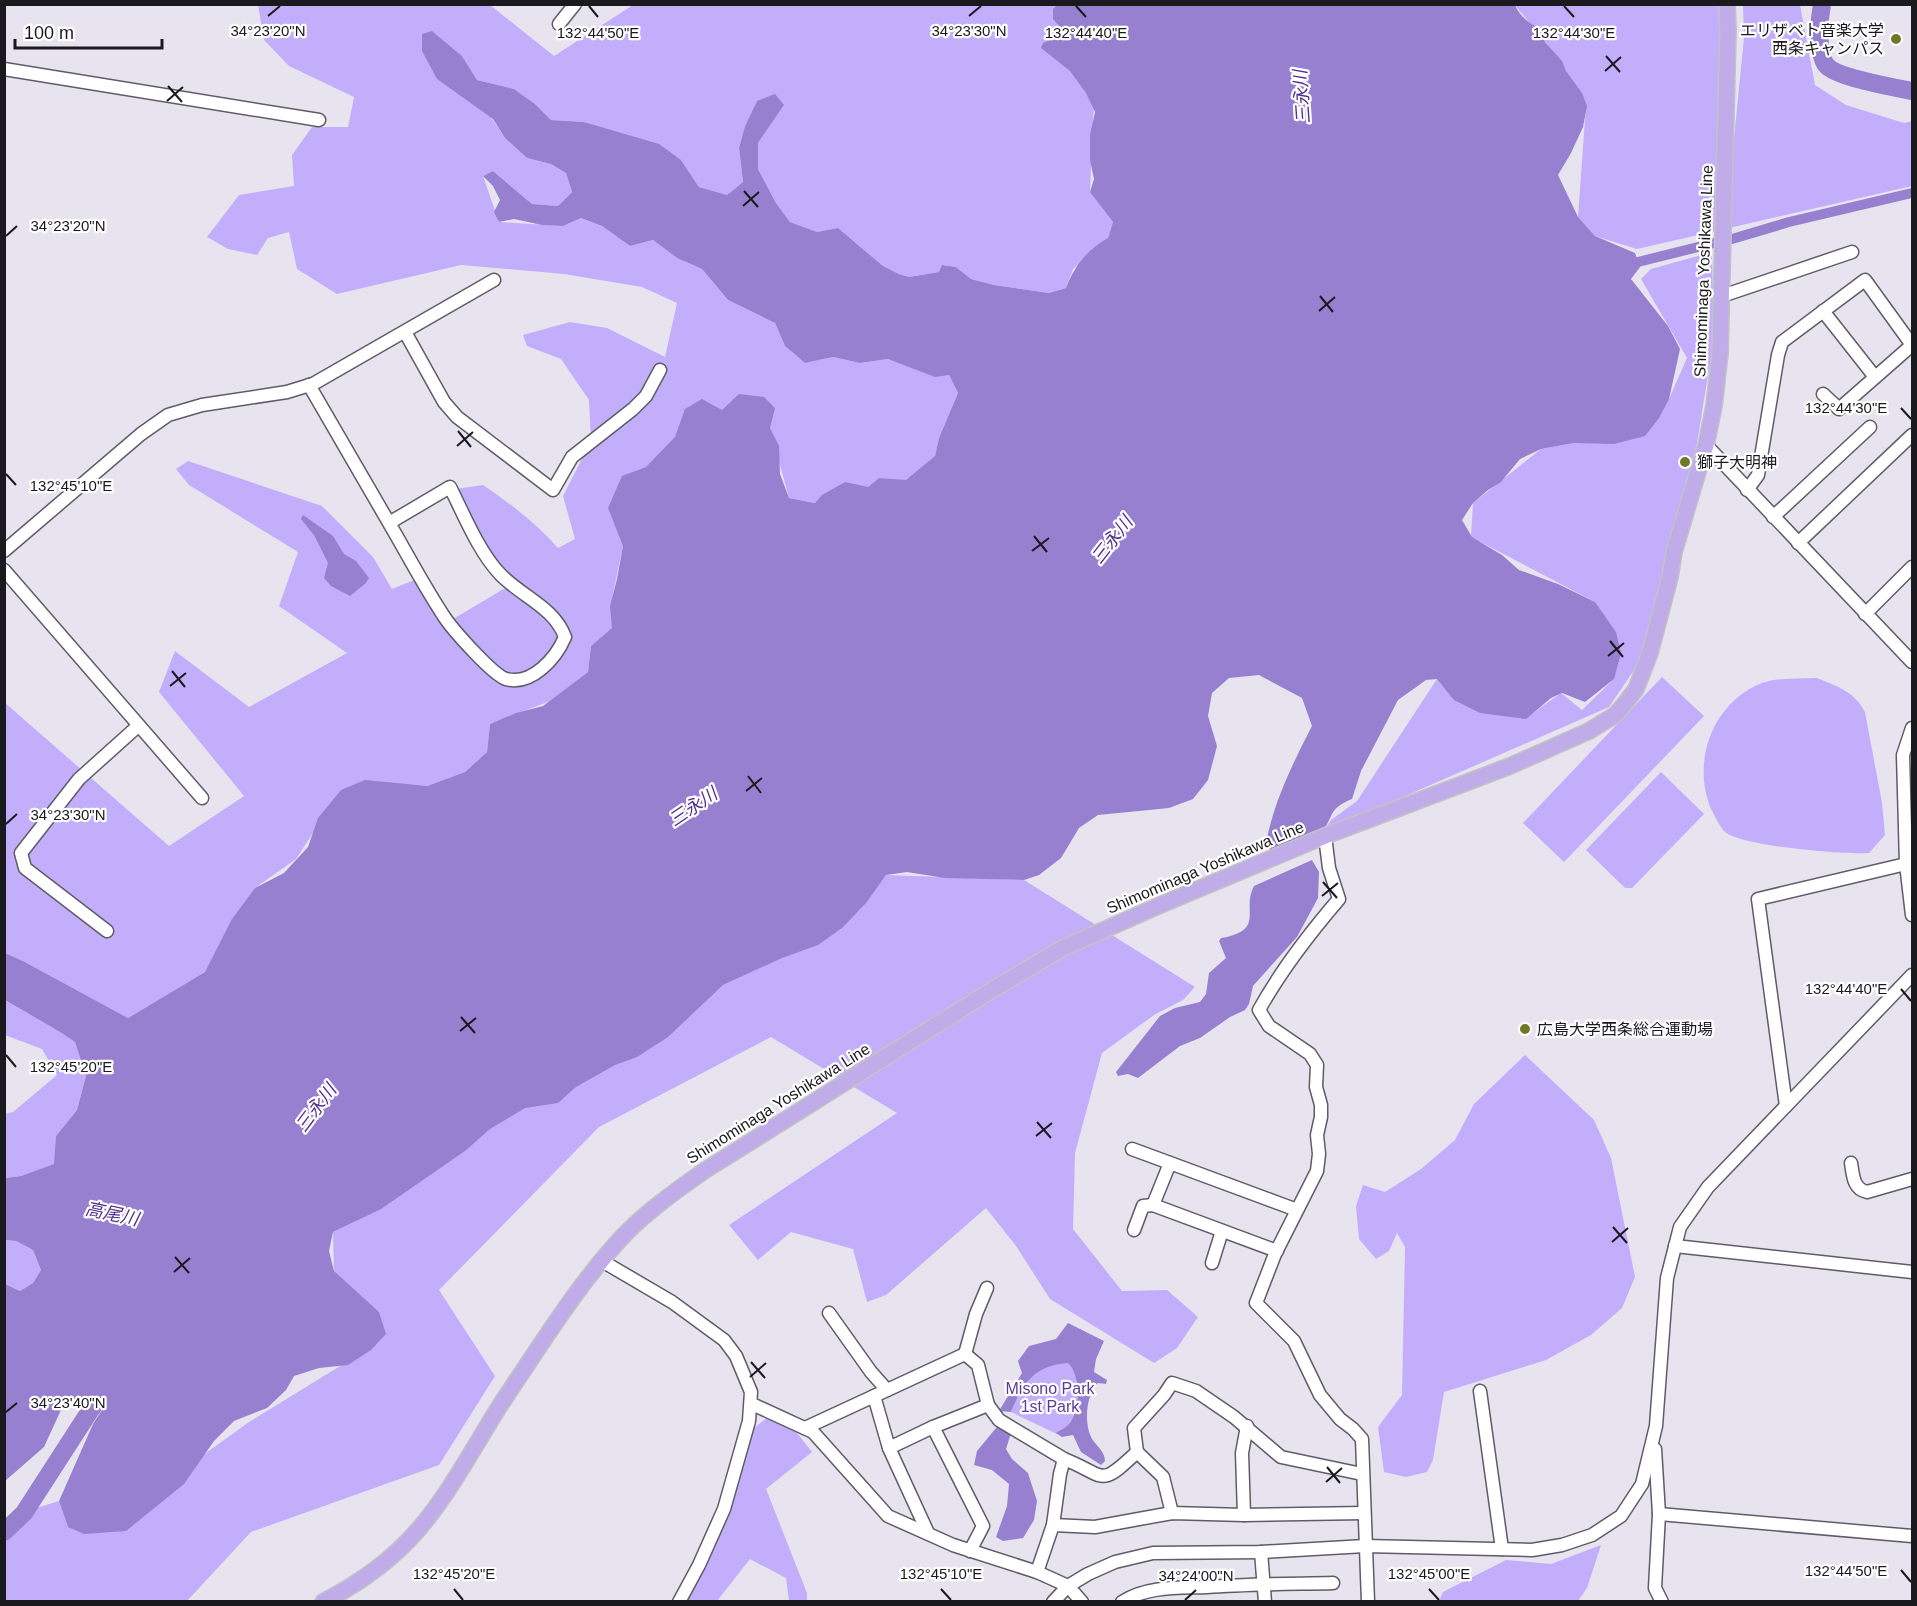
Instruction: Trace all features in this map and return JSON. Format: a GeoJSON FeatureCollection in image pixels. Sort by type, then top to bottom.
{"type":"FeatureCollection","features":[{"type":"Feature","properties":{"kind":"main road","name":"Shimominaga Yoshikawa Line"},"geometry":{"type":"LineString","coordinates":[[323,1602],[376,1570],[417,1532],[442,1498],[547,1336],[602,1261],[627,1233],[661,1202],[704,1171],[1063,948],[1325,836],[1510,766],[1589,731],[1615,715],[1636,690],[1650,652],[1670,577],[1674,552],[1706,445],[1714,406],[1720,353],[1722,296],[1727,4]]}},
{"type":"Feature","properties":{"kind":"street"},"geometry":{"type":"LineString","coordinates":[[559,24],[575,4]]}},
{"type":"Feature","properties":{"kind":"street"},"geometry":{"type":"LineString","coordinates":[[4,69],[319,120]]}},
{"type":"Feature","properties":{"kind":"street"},"geometry":{"type":"LineString","coordinates":[[1722,296],[1852,252]]}},
{"type":"Feature","properties":{"kind":"street"},"geometry":{"type":"LineString","coordinates":[[4,551],[141,434],[168,415],[202,405],[286,392],[309,385],[494,280]]}},
{"type":"Feature","properties":{"kind":"street"},"geometry":{"type":"LineString","coordinates":[[1747,489],[1758,475],[1782,342],[1865,280],[1912,345],[1839,409],[1823,394]]}},
{"type":"Feature","properties":{"kind":"street"},"geometry":{"type":"LineString","coordinates":[[1823,311],[1875,377]]}},
{"type":"Feature","properties":{"kind":"street"},"geometry":{"type":"LineString","coordinates":[[405,332],[444,402],[457,417],[553,490],[572,457],[633,409],[646,396],[660,370]]}},
{"type":"Feature","properties":{"kind":"street"},"geometry":{"type":"LineString","coordinates":[[309,385],[389,523],[446,620],[493,670],[505,678],[518,680],[534,674],[550,660],[565,637],[561,626],[550,613],[529,600],[500,574],[482,551],[450,487],[389,523]]}},
{"type":"Feature","properties":{"kind":"street"},"geometry":{"type":"LineString","coordinates":[[1773,517],[1870,427]]}},
{"type":"Feature","properties":{"kind":"street"},"geometry":{"type":"LineString","coordinates":[[1798,543],[1912,435]]}},
{"type":"Feature","properties":{"kind":"street"},"geometry":{"type":"LineString","coordinates":[[1706,445],[1912,662]]}},
{"type":"Feature","properties":{"kind":"street"},"geometry":{"type":"LineString","coordinates":[[1865,614],[1912,567]]}},
{"type":"Feature","properties":{"kind":"street"},"geometry":{"type":"LineString","coordinates":[[4,570],[202,798]]}},
{"type":"Feature","properties":{"kind":"street"},"geometry":{"type":"LineString","coordinates":[[107,931],[25,868],[21,853],[79,779],[138,726]]}},
{"type":"Feature","properties":{"kind":"street"},"geometry":{"type":"LineString","coordinates":[[1912,728],[1903,755],[1906,864],[1912,915]]}},
{"type":"Feature","properties":{"kind":"street"},"geometry":{"type":"LineString","coordinates":[[1325,836],[1329,868],[1339,899],[1311,932],[1270,990],[1259,1010],[1269,1026],[1310,1054],[1317,1065],[1316,1087],[1321,1105],[1317,1135],[1319,1154],[1317,1171],[1277,1251],[1256,1303],[1294,1341],[1320,1395],[1340,1419],[1362,1439],[1368,1602]]}},
{"type":"Feature","properties":{"kind":"street"},"geometry":{"type":"LineString","coordinates":[[1786,1106],[1758,899],[1906,864]]}},
{"type":"Feature","properties":{"kind":"street"},"geometry":{"type":"LineString","coordinates":[[1662,1602],[1655,1588],[1659,1514],[1655,1467],[1656,1426],[1667,1278],[1680,1227],[1708,1186],[1912,975]]}},
{"type":"Feature","properties":{"kind":"street"},"geometry":{"type":"LineString","coordinates":[[1132,1149],[1297,1210]]}},
{"type":"Feature","properties":{"kind":"street"},"geometry":{"type":"LineString","coordinates":[[1153,1205],[1170,1163]]}},
{"type":"Feature","properties":{"kind":"street"},"geometry":{"type":"LineString","coordinates":[[1851,1163],[1856,1185],[1860,1191],[1867,1192],[1912,1179]]}},
{"type":"Feature","properties":{"kind":"street"},"geometry":{"type":"LineString","coordinates":[[1134,1230],[1143,1206],[1153,1205],[1277,1251]]}},
{"type":"Feature","properties":{"kind":"street"},"geometry":{"type":"LineString","coordinates":[[1212,1263],[1222,1231]]}},
{"type":"Feature","properties":{"kind":"street"},"geometry":{"type":"LineString","coordinates":[[1675,1246],[1912,1272]]}},
{"type":"Feature","properties":{"kind":"street"},"geometry":{"type":"LineString","coordinates":[[602,1261],[672,1302],[724,1340],[736,1356],[751,1392],[752,1404],[749,1421],[724,1509],[699,1565],[679,1602]]}},
{"type":"Feature","properties":{"kind":"street"},"geometry":{"type":"LineString","coordinates":[[965,1354],[976,1314],[987,1288]]}},
{"type":"Feature","properties":{"kind":"street"},"geometry":{"type":"LineString","coordinates":[[830,1313],[886,1390]]}},
{"type":"Feature","properties":{"kind":"street"},"geometry":{"type":"LineString","coordinates":[[805,1428],[965,1354]]}},
{"type":"Feature","properties":{"kind":"street"},"geometry":{"type":"LineString","coordinates":[[965,1354],[978,1365],[988,1405],[999,1420],[1064,1458],[1097,1476],[1108,1476],[1119,1470],[1137,1452]]}},
{"type":"Feature","properties":{"kind":"street"},"geometry":{"type":"LineString","coordinates":[[1172,1513],[1163,1477],[1137,1452],[1134,1428],[1172,1383],[1196,1391],[1247,1426],[1281,1457],[1362,1474]]}},
{"type":"Feature","properties":{"kind":"street"},"geometry":{"type":"LineString","coordinates":[[1480,1391],[1502,1549]]}},
{"type":"Feature","properties":{"kind":"street"},"geometry":{"type":"LineString","coordinates":[[874,1396],[889,1448],[928,1533]]}},
{"type":"Feature","properties":{"kind":"street"},"geometry":{"type":"LineString","coordinates":[[752,1404],[813,1432],[888,1516],[952,1545],[1037,1572],[1068,1586],[1082,1602]]}},
{"type":"Feature","properties":{"kind":"street"},"geometry":{"type":"LineString","coordinates":[[889,1448],[988,1405]]}},
{"type":"Feature","properties":{"kind":"street"},"geometry":{"type":"LineString","coordinates":[[1244,1515],[1242,1453],[1247,1426]]}},
{"type":"Feature","properties":{"kind":"street"},"geometry":{"type":"LineString","coordinates":[[1053,1602],[1068,1586],[1088,1574],[1115,1562],[1153,1553],[1260,1552],[1365,1546],[1532,1550],[1562,1545],[1592,1535],[1621,1516],[1642,1484],[1656,1426]]}},
{"type":"Feature","properties":{"kind":"street"},"geometry":{"type":"LineString","coordinates":[[933,1427],[983,1526],[970,1551]]}},
{"type":"Feature","properties":{"kind":"street"},"geometry":{"type":"LineString","coordinates":[[1037,1572],[1053,1525],[1064,1458]]}},
{"type":"Feature","properties":{"kind":"street"},"geometry":{"type":"LineString","coordinates":[[1053,1525],[1095,1527],[1172,1513],[1244,1515],[1364,1513]]}},
{"type":"Feature","properties":{"kind":"street"},"geometry":{"type":"LineString","coordinates":[[1659,1514],[1912,1536]]}},
{"type":"Feature","properties":{"kind":"street"},"geometry":{"type":"LineString","coordinates":[[1260,1552],[1265,1602]]}},
{"type":"Feature","properties":{"kind":"street"},"geometry":{"type":"LineString","coordinates":[[1122,1602],[1134,1594],[1159,1589],[1333,1583]]}},
{"type":"Feature","properties":{"kind":"green space"},"geometry":{"type":"Polygon","coordinates":[[[258,5],[490,5],[554,56],[633,5],[1098,5],[1090,191],[1113,222],[1108,238],[1073,269],[1066,288],[1049,293],[994,285],[971,279],[956,267],[943,265],[939,272],[909,277],[883,266],[838,228],[817,232],[790,222],[776,203],[758,169],[758,143],[784,105],[757,101],[745,126],[739,148],[743,182],[727,195],[699,187],[681,160],[585,122],[551,120],[535,104],[514,89],[477,80],[462,56],[434,33],[505,138],[527,158],[551,164],[566,173],[572,192],[558,206],[532,204],[493,171],[483,176],[499,222],[563,226],[581,218],[602,226],[630,246],[653,240],[677,258],[702,269],[728,300],[775,323],[785,346],[805,363],[833,357],[860,363],[888,359],[949,375],[958,393],[939,438],[935,456],[906,481],[879,478],[868,487],[816,503],[789,498],[770,428],[623,546],[612,598],[612,629],[591,646],[588,672],[550,701],[490,724],[487,752],[465,772],[427,786],[394,784],[341,790],[296,859],[255,888],[205,972],[128,1018],[5,953],[4,702],[169,846],[244,796],[159,692],[175,651],[249,707],[347,653],[279,606],[298,552],[189,485],[176,469],[188,461],[322,506],[373,557],[392,589],[424,576],[453,619],[507,587],[456,489],[483,485],[523,514],[558,548],[575,539],[563,496],[591,441],[589,400],[561,359],[527,346],[523,335],[570,322],[607,328],[665,357],[677,303],[642,287],[564,274],[461,265],[337,294],[297,269],[289,232],[268,238],[257,255],[228,249],[207,237],[239,195],[294,186],[292,155],[312,127],[348,127],[354,97],[289,66],[264,40],[258,5]]]}},
{"type":"Feature","properties":{"kind":"green space"},"geometry":{"type":"Polygon","coordinates":[[[1515,5],[1718,5],[1734,138],[1744,38],[1743,5],[1800,5],[1815,85],[1846,105],[1904,123],[1912,121],[1912,186],[1637,249],[1595,236],[1578,217],[1586,106],[1552,50],[1515,5]]]}},
{"type":"Feature","properties":{"kind":"green space"},"geometry":{"type":"Polygon","coordinates":[[[1712,252],[1714,339],[1697,443],[1664,562],[1647,651],[1609,707],[1323,832],[1331,820],[1357,801],[1437,679],[1533,713],[1561,693],[1582,710],[1614,679],[1595,602],[1471,537],[1473,503],[1541,449],[1574,443],[1669,399],[1687,358],[1641,279],[1651,269],[1712,252]]]}},
{"type":"Feature","properties":{"kind":"green space"},"geometry":{"type":"Polygon","coordinates":[[[1662,677],[1704,716],[1564,862],[1523,823],[1662,677]]]}},
{"type":"Feature","properties":{"kind":"green space"},"geometry":{"type":"Polygon","coordinates":[[[1817,678],[1851,695],[1865,712],[1882,803],[1885,835],[1869,853],[1839,853],[1794,848],[1735,837],[1725,832],[1719,824],[1705,791],[1705,753],[1719,719],[1731,704],[1745,692],[1762,683],[1782,679],[1817,678]]]}},
{"type":"Feature","properties":{"kind":"green space"},"geometry":{"type":"Polygon","coordinates":[[[1661,772],[1704,814],[1632,888],[1625,888],[1586,850],[1661,772]]]}},
{"type":"Feature","properties":{"kind":"green space"},"geometry":{"type":"Polygon","coordinates":[[[886,875],[1024,880],[1195,987],[1183,1000],[1154,1015],[1102,1053],[1075,1153],[1073,1229],[1122,1291],[1167,1290],[1198,1317],[1177,1348],[1154,1363],[1050,1299],[1016,1246],[986,1208],[886,1295],[867,1302],[853,1249],[791,1232],[758,1260],[729,1225],[897,1113],[771,1037],[599,1127],[439,1290],[495,1376],[439,1465],[251,1532],[187,1601],[5,1601],[4,1518],[59,1501],[68,1527],[181,1471],[249,1422],[379,1342],[334,1271],[333,1232],[358,1220],[542,1084],[723,985],[833,934],[886,875]]]}},
{"type":"Feature","properties":{"kind":"green space"},"geometry":{"type":"Polygon","coordinates":[[[5,1000],[75,1042],[86,1076],[77,1110],[56,1136],[55,1164],[21,1176],[5,1178],[5,1114],[13,1112],[57,1075],[42,1049],[5,1035],[5,1000]]]}},
{"type":"Feature","properties":{"kind":"green space"},"geometry":{"type":"Polygon","coordinates":[[[1525,1055],[1594,1120],[1611,1158],[1635,1277],[1622,1308],[1591,1335],[1546,1360],[1444,1392],[1433,1460],[1427,1472],[1406,1477],[1384,1472],[1378,1427],[1402,1395],[1405,1247],[1397,1233],[1389,1251],[1376,1259],[1359,1239],[1356,1206],[1363,1185],[1385,1192],[1421,1169],[1455,1140],[1474,1104],[1525,1055]]]}},
{"type":"Feature","properties":{"kind":"green space"},"geometry":{"type":"Polygon","coordinates":[[[4,1240],[16,1241],[33,1250],[41,1270],[33,1283],[20,1291],[5,1284],[4,1240]]]}},
{"type":"Feature","properties":{"kind":"green space","name":"Misono Park 1st Park"},"geometry":{"type":"Polygon","coordinates":[[[1054,1363],[1068,1363],[1073,1369],[1078,1393],[1072,1419],[1057,1434],[1011,1412],[1018,1396],[1033,1376],[1054,1363]]]}},
{"type":"Feature","properties":{"kind":"green space"},"geometry":{"type":"Polygon","coordinates":[[[768,1417],[797,1433],[812,1452],[766,1489],[807,1593],[807,1601],[789,1601],[786,1578],[750,1559],[717,1601],[685,1602],[745,1435],[768,1417]]]}},
{"type":"Feature","properties":{"kind":"green space"},"geometry":{"type":"Polygon","coordinates":[[[1601,1545],[1587,1588],[1578,1601],[1439,1601],[1443,1592],[1506,1560],[1551,1564],[1601,1545]]]}},
{"type":"Feature","properties":{"kind":"water","name":"高尾川"},"geometry":{"type":"Polygon","coordinates":[[[1057,5],[1515,5],[1524,18],[1539,28],[1545,42],[1562,61],[1566,71],[1582,93],[1587,106],[1583,127],[1558,175],[1578,217],[1595,236],[1635,253],[1640,267],[1631,279],[1668,326],[1680,349],[1669,399],[1659,418],[1645,436],[1614,444],[1574,443],[1541,449],[1520,459],[1501,482],[1473,503],[1462,520],[1472,537],[1502,555],[1519,570],[1558,584],[1595,602],[1616,632],[1621,653],[1614,679],[1585,702],[1562,693],[1551,698],[1526,719],[1480,713],[1454,700],[1437,679],[1426,680],[1398,700],[1361,771],[1352,799],[1335,810],[1321,833],[1272,854],[1266,843],[1269,827],[1291,768],[1312,726],[1302,698],[1259,675],[1229,678],[1212,693],[1208,716],[1217,746],[1208,780],[1193,799],[1169,808],[1098,815],[1079,828],[1061,858],[1039,875],[1024,880],[945,878],[907,872],[886,875],[866,903],[842,928],[818,945],[782,958],[723,985],[668,1037],[637,1057],[615,1065],[576,1087],[558,1103],[525,1108],[490,1129],[465,1151],[381,1209],[333,1232],[329,1251],[334,1271],[379,1312],[386,1334],[371,1350],[348,1365],[319,1368],[294,1376],[286,1390],[267,1408],[234,1421],[214,1441],[184,1484],[126,1531],[84,1534],[68,1527],[59,1501],[93,1424],[107,1402],[66,1399],[44,1447],[5,1481],[5,1284],[20,1291],[33,1283],[41,1270],[33,1250],[16,1241],[5,1240],[5,1178],[21,1176],[54,1164],[56,1136],[77,1110],[86,1076],[75,1042],[5,1000],[5,953],[128,1018],[205,972],[232,919],[255,888],[284,873],[308,847],[318,818],[341,790],[365,780],[427,786],[465,772],[487,752],[490,724],[516,713],[543,706],[588,672],[591,646],[612,628],[610,606],[623,546],[608,508],[622,476],[646,467],[675,437],[685,409],[702,399],[722,410],[739,394],[764,397],[775,408],[770,428],[779,446],[780,474],[789,498],[815,503],[822,495],[845,482],[868,487],[879,478],[906,480],[935,456],[939,438],[958,393],[949,375],[935,377],[888,359],[860,363],[833,357],[805,363],[785,346],[775,323],[728,300],[702,269],[677,258],[653,240],[630,246],[602,226],[581,218],[563,226],[542,225],[514,219],[499,222],[494,212],[500,200],[493,186],[483,176],[493,171],[532,204],[558,206],[572,192],[566,173],[551,164],[527,158],[505,138],[493,119],[437,79],[422,51],[422,34],[432,31],[462,56],[477,80],[514,89],[535,104],[551,120],[584,122],[659,144],[681,160],[699,187],[727,195],[743,182],[739,148],[745,126],[757,101],[775,94],[784,105],[758,143],[758,169],[776,203],[790,222],[817,232],[838,228],[883,266],[909,277],[939,272],[942,265],[956,267],[971,279],[994,285],[1049,293],[1066,288],[1082,259],[1108,238],[1113,222],[1090,192],[1094,179],[1090,160],[1090,135],[1095,112],[1086,93],[1070,71],[1041,48],[1043,43],[1057,37],[1060,27],[1053,19],[1053,9],[1057,5]]]}},
{"type":"Feature","properties":{"kind":"water"},"geometry":{"type":"Polygon","coordinates":[[[303,515],[333,536],[344,554],[356,561],[369,578],[350,596],[331,586],[324,578],[328,563],[314,535],[301,519],[303,515]]]}},
{"type":"Feature","properties":{"kind":"water"},"geometry":{"type":"Polygon","coordinates":[[[1312,860],[1319,872],[1318,898],[1297,937],[1253,986],[1249,1004],[1245,1010],[1230,1017],[1200,1038],[1180,1046],[1138,1078],[1128,1074],[1118,1076],[1116,1072],[1160,1016],[1175,1008],[1200,1002],[1206,994],[1209,973],[1226,958],[1219,941],[1221,938],[1243,930],[1248,925],[1254,886],[1312,860]]]}},
{"type":"Feature","properties":{"kind":"water"},"geometry":{"type":"Polygon","coordinates":[[[1068,1323],[1104,1341],[1096,1359],[1094,1372],[1107,1380],[1106,1384],[1098,1383],[1094,1388],[1087,1409],[1087,1424],[1091,1437],[1105,1457],[1101,1465],[1081,1452],[1073,1435],[1062,1437],[1056,1433],[1068,1425],[1077,1402],[1077,1384],[1068,1363],[1047,1367],[1039,1372],[1020,1392],[1011,1412],[999,1411],[1022,1373],[1018,1361],[1029,1346],[1056,1339],[1068,1323]]]}},
{"type":"Feature","properties":{"kind":"water"},"geometry":{"type":"Polygon","coordinates":[[[1001,1422],[1011,1433],[1006,1449],[1012,1459],[1028,1473],[1037,1501],[1034,1520],[1023,1538],[1003,1541],[996,1537],[1007,1506],[1009,1484],[992,1470],[974,1465],[977,1451],[1001,1422]]]}},
{"type":"Feature","properties":{"kind":"waterway"},"geometry":{"type":"LineString","coordinates":[[1822,4],[1820,45],[1826,65],[1853,78],[1912,91]]}},
{"type":"Feature","properties":{"kind":"waterway"},"geometry":{"type":"LineString","coordinates":[[1732,239],[1789,222],[1912,193]]}},
{"type":"Feature","properties":{"kind":"waterway"},"geometry":{"type":"LineString","coordinates":[[1638,262],[1714,243]]}},
{"type":"Feature","properties":{"kind":"waterway","name":"三永川"},"geometry":{"type":"LineString","coordinates":[[4,1532],[24,1513],[111,1382]]}},
{"type":"Feature","properties":{"kind":"place","name":"エリザベト音楽大学 西条キャンパス"},"geometry":{"type":"Point","coordinates":[1896,39]}},
{"type":"Feature","properties":{"kind":"place","name":"獅子大明神"},"geometry":{"type":"Point","coordinates":[1685,462]}},
{"type":"Feature","properties":{"kind":"place","name":"広島大学西条総合運動場"},"geometry":{"type":"Point","coordinates":[1525,1029]}}]}
